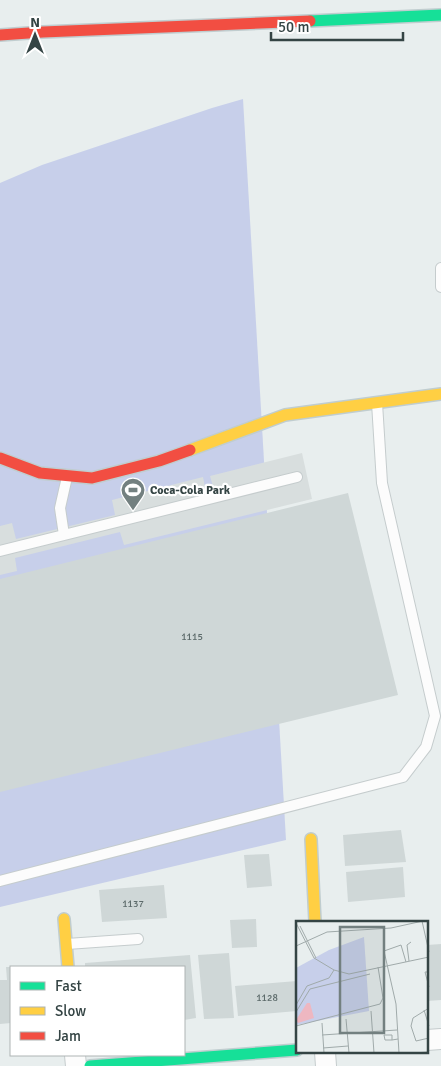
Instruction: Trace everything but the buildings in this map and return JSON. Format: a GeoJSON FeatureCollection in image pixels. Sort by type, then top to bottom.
{"type":"FeatureCollection","features":[{"type":"Feature","properties":{"kind":"street"},"geometry":{"type":"LineString","coordinates":[[0,35],[441,15]]}},
{"type":"Feature","properties":{"kind":"street"},"geometry":{"type":"LineString","coordinates":[[0,458],[40,473],[92,478],[159,461],[285,415],[441,394]]}},
{"type":"Feature","properties":{"kind":"street"},"geometry":{"type":"LineString","coordinates":[[311,838],[315,921]]}},
{"type":"Feature","properties":{"kind":"street"},"geometry":{"type":"LineString","coordinates":[[64,919],[68,966]]}},
{"type":"Feature","properties":{"kind":"street"},"geometry":{"type":"LineString","coordinates":[[428,1040],[441,1039]]}},
{"type":"Feature","properties":{"kind":"street"},"geometry":{"type":"LineString","coordinates":[[90,1066],[296,1050]]}},
{"type":"Feature","properties":{"kind":"lane"},"geometry":{"type":"LineString","coordinates":[[441,268],[441,287]]}},
{"type":"Feature","properties":{"kind":"lane"},"geometry":{"type":"LineString","coordinates":[[0,881],[403,777],[426,747],[435,716],[382,483],[377,402]]}},
{"type":"Feature","properties":{"kind":"lane"},"geometry":{"type":"LineString","coordinates":[[64,535],[60,508],[67,476]]}},
{"type":"Feature","properties":{"kind":"lane"},"geometry":{"type":"LineString","coordinates":[[0,550],[297,477]]}},
{"type":"Feature","properties":{"kind":"lane"},"geometry":{"type":"LineString","coordinates":[[66,944],[138,939]]}},
{"type":"Feature","properties":{"kind":"shaded area","name":"Coca-Cola Park"},"geometry":{"type":"Polygon","coordinates":[[[243,99],[286,840],[0,907],[0,183],[42,165],[243,99]]]}},
{"type":"Feature","properties":{"kind":"shaded area"},"geometry":{"type":"Polygon","coordinates":[[[302,453],[312,499],[124,545],[120,532],[15,558],[17,571],[0,575],[0,526],[12,523],[16,539],[115,515],[112,500],[203,477],[206,492],[214,490],[210,476],[302,453]]]}},
{"type":"Feature","properties":{"kind":"traffic: fast"},"geometry":{"type":"LineString","coordinates":[[310,21],[441,15]]}},
{"type":"Feature","properties":{"kind":"traffic: fast"},"geometry":{"type":"LineString","coordinates":[[90,1066],[296,1050]]}},
{"type":"Feature","properties":{"kind":"traffic: slow"},"geometry":{"type":"LineString","coordinates":[[190,450],[285,415],[441,394]]}},
{"type":"Feature","properties":{"kind":"traffic: slow"},"geometry":{"type":"LineString","coordinates":[[311,839],[315,921]]}},
{"type":"Feature","properties":{"kind":"traffic: slow"},"geometry":{"type":"LineString","coordinates":[[64,919],[68,966]]}},
{"type":"Feature","properties":{"kind":"traffic: jam"},"geometry":{"type":"LineString","coordinates":[[0,35],[310,21]]}},
{"type":"Feature","properties":{"kind":"traffic: jam"},"geometry":{"type":"LineString","coordinates":[[0,458],[40,473],[92,478],[159,461],[190,450]]}},
{"type":"Feature","properties":{"kind":"place","name":"Coca-Cola Park"},"geometry":{"type":"Point","coordinates":[133,511]}}]}
